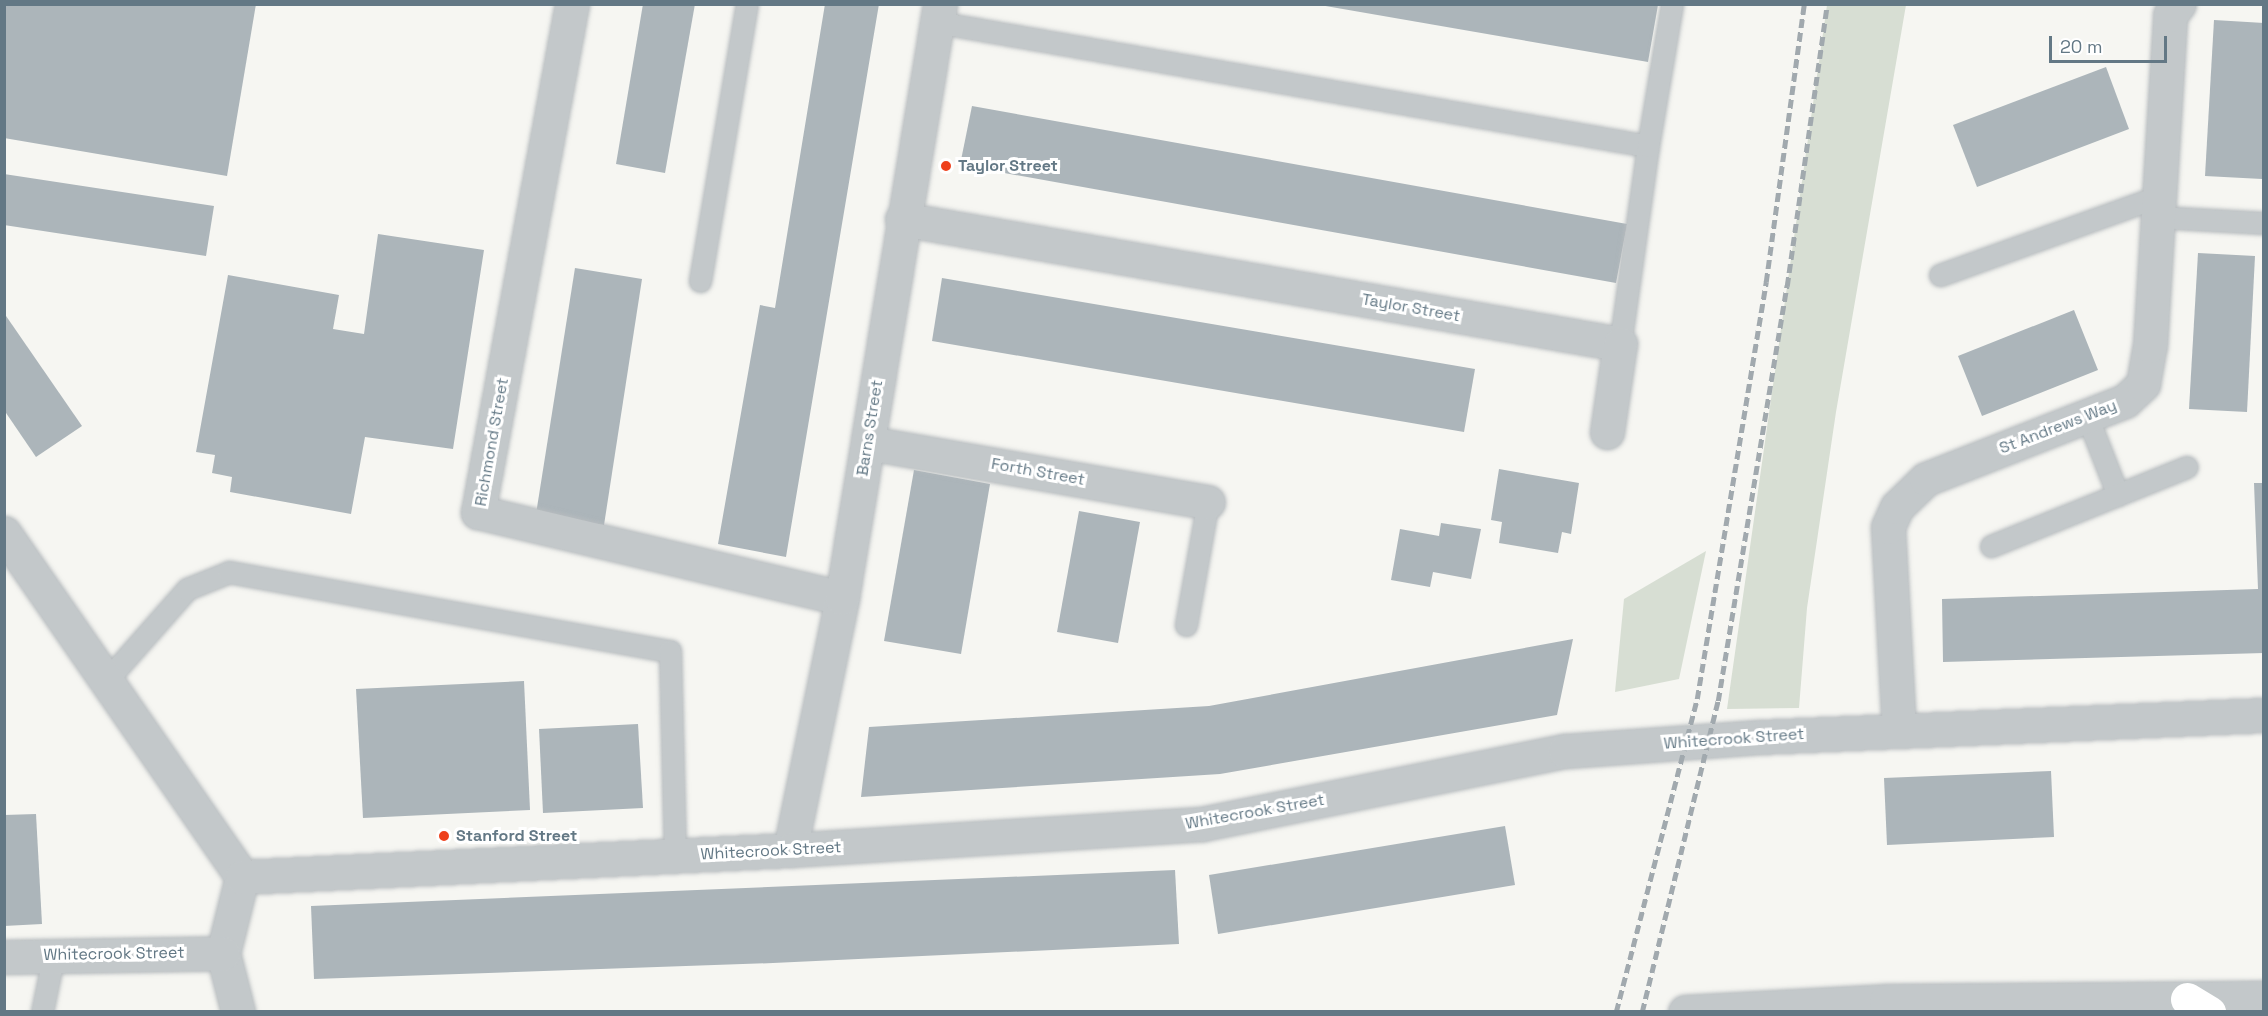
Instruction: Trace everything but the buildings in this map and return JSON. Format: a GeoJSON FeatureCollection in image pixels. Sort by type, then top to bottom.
{"type":"FeatureCollection","features":[{"type":"Feature","properties":{"kind":"street","name":"Richmond Street"},"geometry":{"type":"LineString","coordinates":[[573,4],[478,512],[842,598]]}},
{"type":"Feature","properties":{"kind":"street","name":"St Andrews Way"},"geometry":{"type":"LineString","coordinates":[[1899,730],[1888,527],[1897,507],[1926,479],[2125,401],[2143,384],[2150,346],[2170,15],[2179,4]]}},
{"type":"Feature","properties":{"kind":"street","name":"Barns Street"},"geometry":{"type":"LineString","coordinates":[[790,850],[842,598],[902,219],[938,13]]}},
{"type":"Feature","properties":{"kind":"street","name":"Taylor Street"},"geometry":{"type":"LineString","coordinates":[[902,219],[1620,344]]}},
{"type":"Feature","properties":{"kind":"street"},"geometry":{"type":"LineString","coordinates":[[1607,432],[1620,344]]}},
{"type":"Feature","properties":{"kind":"street","name":"Forth Street"},"geometry":{"type":"LineString","coordinates":[[868,443],[1208,502]]}},
{"type":"Feature","properties":{"kind":"street"},"geometry":{"type":"LineString","coordinates":[[4,533],[242,877],[223,953],[238,1011]]}},
{"type":"Feature","properties":{"kind":"street","name":"Whitecrook Street"},"geometry":{"type":"LineString","coordinates":[[242,877],[790,850],[1202,824],[1565,751],[1899,730],[2264,716]]}},
{"type":"Feature","properties":{"kind":"street","name":"Whitecrook Street"},"geometry":{"type":"LineString","coordinates":[[4,957],[54,954],[223,953]]}},
{"type":"Feature","properties":{"kind":"street"},"geometry":{"type":"LineString","coordinates":[[1685,1011],[1886,1000],[2198,1005],[2264,998]]}},
{"type":"Feature","properties":{"kind":"lane"},"geometry":{"type":"LineString","coordinates":[[700,281],[747,4]]}},
{"type":"Feature","properties":{"kind":"lane"},"geometry":{"type":"LineString","coordinates":[[1620,344],[1648,146],[1672,4]]}},
{"type":"Feature","properties":{"kind":"lane"},"geometry":{"type":"LineString","coordinates":[[938,13],[1648,146]]}},
{"type":"Feature","properties":{"kind":"lane"},"geometry":{"type":"LineString","coordinates":[[1940,275],[2159,207],[2264,223]]}},
{"type":"Feature","properties":{"kind":"lane"},"geometry":{"type":"LineString","coordinates":[[2087,416],[2118,495]]}},
{"type":"Feature","properties":{"kind":"lane"},"geometry":{"type":"LineString","coordinates":[[1991,546],[2187,467]]}},
{"type":"Feature","properties":{"kind":"lane"},"geometry":{"type":"LineString","coordinates":[[1186,626],[1208,502]]}},
{"type":"Feature","properties":{"kind":"lane"},"geometry":{"type":"LineString","coordinates":[[106,681],[187,588],[230,572],[670,651],[675,855]]}},
{"type":"Feature","properties":{"kind":"lane"},"geometry":{"type":"LineString","coordinates":[[26,1011],[45,1002],[54,954]]}},
{"type":"Feature","properties":{"kind":"shaded area"},"geometry":{"type":"Polygon","coordinates":[[[1827,5],[1906,5],[1836,412],[1807,608],[1799,708],[1727,709],[1827,5]]]}},
{"type":"Feature","properties":{"kind":"shaded area"},"geometry":{"type":"Polygon","coordinates":[[[1706,551],[1679,679],[1615,692],[1624,599],[1706,551]]]}},
{"type":"Feature","properties":{"kind":"railway"},"geometry":{"type":"LineString","coordinates":[[1616,1012],[1697,699],[1766,282],[1804,4]]}},
{"type":"Feature","properties":{"kind":"railway"},"geometry":{"type":"LineString","coordinates":[[1642,1012],[1718,701],[1787,286],[1827,4]]}},
{"type":"Feature","properties":{"kind":"place","name":"Taylor Street"},"geometry":{"type":"Point","coordinates":[946,166]}},
{"type":"Feature","properties":{"kind":"place","name":"Stanford Street"},"geometry":{"type":"Point","coordinates":[444,836]}}]}
